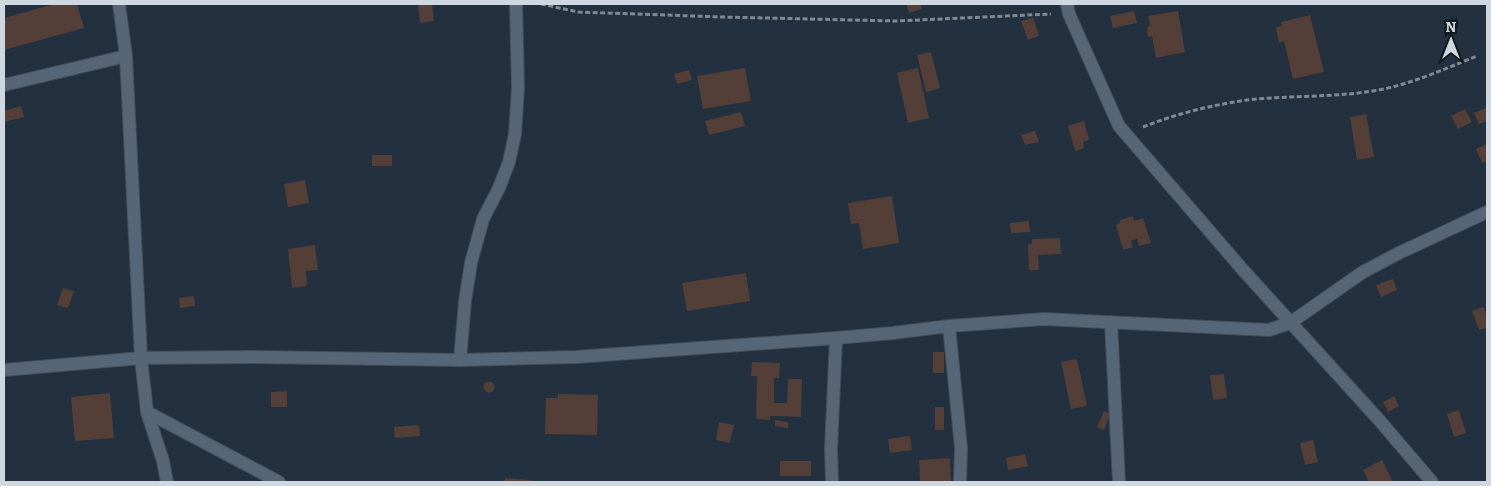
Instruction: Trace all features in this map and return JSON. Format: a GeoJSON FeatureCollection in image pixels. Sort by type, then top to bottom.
{"type":"FeatureCollection","features":[{"type":"Feature","properties":{"kind":"street"},"geometry":{"type":"LineString","coordinates":[[118,4],[126,56],[141,358],[147,412],[163,461],[167,482]]}},
{"type":"Feature","properties":{"kind":"street"},"geometry":{"type":"LineString","coordinates":[[460,360],[465,301],[471,263],[483,219],[499,188],[509,162],[515,134],[518,88],[516,4]]}},
{"type":"Feature","properties":{"kind":"street"},"geometry":{"type":"LineString","coordinates":[[1068,9],[1119,126],[1290,323],[1380,421],[1432,482]]}},
{"type":"Feature","properties":{"kind":"street"},"geometry":{"type":"LineString","coordinates":[[4,85],[126,56]]}},
{"type":"Feature","properties":{"kind":"street"},"geometry":{"type":"LineString","coordinates":[[4,370],[141,358],[250,357],[460,360],[576,357],[836,338],[949,326],[1044,319],[1269,330],[1290,323],[1363,272],[1407,249],[1487,212]]}},
{"type":"Feature","properties":{"kind":"street"},"geometry":{"type":"LineString","coordinates":[[1111,322],[1119,482]]}},
{"type":"Feature","properties":{"kind":"street"},"geometry":{"type":"LineString","coordinates":[[949,326],[961,448],[960,482]]}},
{"type":"Feature","properties":{"kind":"street"},"geometry":{"type":"LineString","coordinates":[[832,482],[830,449],[836,338]]}},
{"type":"Feature","properties":{"kind":"street"},"geometry":{"type":"LineString","coordinates":[[147,412],[279,482]]}},
{"type":"Feature","properties":{"kind":"path"},"geometry":{"type":"LineString","coordinates":[[541,4],[578,12],[857,20],[896,20],[1068,9]]}},
{"type":"Feature","properties":{"kind":"path"},"geometry":{"type":"LineString","coordinates":[[1127,134],[1175,116],[1216,105],[1247,100],[1384,89],[1420,79],[1477,56]]}},
{"type":"Feature","properties":{"kind":"building"},"geometry":{"type":"Polygon","coordinates":[[[54,4],[77,4],[84,28],[4,50],[4,18],[54,4]]]}},
{"type":"Feature","properties":{"kind":"building"},"geometry":{"type":"Polygon","coordinates":[[[418,4],[432,4],[434,21],[420,23],[418,4]]]}},
{"type":"Feature","properties":{"kind":"building"},"geometry":{"type":"Polygon","coordinates":[[[906,4],[921,4],[922,9],[909,13],[906,4]]]}},
{"type":"Feature","properties":{"kind":"building"},"geometry":{"type":"Polygon","coordinates":[[[1134,11],[1137,23],[1113,28],[1110,16],[1134,11]]]}},
{"type":"Feature","properties":{"kind":"building"},"geometry":{"type":"Polygon","coordinates":[[[1178,11],[1185,52],[1156,58],[1152,36],[1148,37],[1147,27],[1150,26],[1148,16],[1178,11]]]}},
{"type":"Feature","properties":{"kind":"building"},"geometry":{"type":"Polygon","coordinates":[[[1310,15],[1324,72],[1293,79],[1284,41],[1279,43],[1276,27],[1282,26],[1281,22],[1310,15]]]}},
{"type":"Feature","properties":{"kind":"building"},"geometry":{"type":"Polygon","coordinates":[[[1033,18],[1039,36],[1028,40],[1021,21],[1033,18]]]}},
{"type":"Feature","properties":{"kind":"building"},"geometry":{"type":"Polygon","coordinates":[[[931,52],[940,88],[926,92],[917,55],[931,52]]]}},
{"type":"Feature","properties":{"kind":"building"},"geometry":{"type":"Polygon","coordinates":[[[745,68],[751,101],[703,109],[697,76],[745,68]]]}},
{"type":"Feature","properties":{"kind":"building"},"geometry":{"type":"Polygon","coordinates":[[[918,68],[929,118],[908,123],[897,73],[918,68]]]}},
{"type":"Feature","properties":{"kind":"building"},"geometry":{"type":"Polygon","coordinates":[[[689,70],[692,80],[677,84],[674,74],[689,70]]]}},
{"type":"Feature","properties":{"kind":"building"},"geometry":{"type":"Polygon","coordinates":[[[21,106],[24,117],[4,122],[4,111],[21,106]]]}},
{"type":"Feature","properties":{"kind":"building"},"geometry":{"type":"Polygon","coordinates":[[[1486,108],[1487,121],[1479,124],[1474,113],[1486,108]]]}},
{"type":"Feature","properties":{"kind":"building"},"geometry":{"type":"Polygon","coordinates":[[[1465,109],[1472,122],[1458,129],[1451,116],[1465,109]]]}},
{"type":"Feature","properties":{"kind":"building"},"geometry":{"type":"Polygon","coordinates":[[[741,112],[745,126],[709,135],[705,121],[741,112]]]}},
{"type":"Feature","properties":{"kind":"building"},"geometry":{"type":"Polygon","coordinates":[[[1366,114],[1374,157],[1357,160],[1350,117],[1366,114]]]}},
{"type":"Feature","properties":{"kind":"building"},"geometry":{"type":"Polygon","coordinates":[[[1084,121],[1089,140],[1083,142],[1084,148],[1075,151],[1068,126],[1084,121]]]}},
{"type":"Feature","properties":{"kind":"building"},"geometry":{"type":"Polygon","coordinates":[[[1035,131],[1039,142],[1025,145],[1021,135],[1035,131]]]}},
{"type":"Feature","properties":{"kind":"building"},"geometry":{"type":"Polygon","coordinates":[[[1487,144],[1487,161],[1482,163],[1476,149],[1487,144]]]}},
{"type":"Feature","properties":{"kind":"building"},"geometry":{"type":"Polygon","coordinates":[[[372,155],[392,155],[392,166],[372,166],[372,155]]]}},
{"type":"Feature","properties":{"kind":"building"},"geometry":{"type":"Polygon","coordinates":[[[305,180],[309,203],[288,207],[284,184],[305,180]]]}},
{"type":"Feature","properties":{"kind":"building"},"geometry":{"type":"Polygon","coordinates":[[[892,196],[899,243],[863,249],[859,223],[851,224],[848,203],[892,196]]]}},
{"type":"Feature","properties":{"kind":"building"},"geometry":{"type":"Polygon","coordinates":[[[1133,216],[1134,221],[1143,218],[1151,243],[1139,246],[1137,239],[1131,241],[1133,247],[1123,250],[1116,225],[1120,223],[1120,220],[1133,216]]]}},
{"type":"Feature","properties":{"kind":"building"},"geometry":{"type":"Polygon","coordinates":[[[1029,221],[1030,232],[1011,233],[1010,223],[1029,221]]]}},
{"type":"Feature","properties":{"kind":"building"},"geometry":{"type":"Polygon","coordinates":[[[1060,238],[1061,254],[1038,255],[1039,270],[1029,270],[1028,244],[1032,244],[1032,239],[1060,238]]]}},
{"type":"Feature","properties":{"kind":"building"},"geometry":{"type":"Polygon","coordinates":[[[315,245],[318,270],[306,271],[307,286],[292,288],[288,249],[315,245]]]}},
{"type":"Feature","properties":{"kind":"building"},"geometry":{"type":"Polygon","coordinates":[[[746,273],[750,301],[687,311],[682,283],[746,273]]]}},
{"type":"Feature","properties":{"kind":"building"},"geometry":{"type":"Polygon","coordinates":[[[1393,279],[1397,290],[1381,297],[1376,285],[1393,279]]]}},
{"type":"Feature","properties":{"kind":"building"},"geometry":{"type":"Polygon","coordinates":[[[63,288],[74,291],[68,308],[57,305],[63,288]]]}},
{"type":"Feature","properties":{"kind":"building"},"geometry":{"type":"Polygon","coordinates":[[[194,296],[195,306],[180,308],[179,298],[194,296]]]}},
{"type":"Feature","properties":{"kind":"building"},"geometry":{"type":"Polygon","coordinates":[[[1484,307],[1487,317],[1487,328],[1479,330],[1472,311],[1484,307]]]}},
{"type":"Feature","properties":{"kind":"building"},"geometry":{"type":"Polygon","coordinates":[[[933,352],[944,352],[944,373],[933,373],[933,352]]]}},
{"type":"Feature","properties":{"kind":"building"},"geometry":{"type":"Polygon","coordinates":[[[1077,359],[1087,406],[1071,409],[1061,362],[1077,359]]]}},
{"type":"Feature","properties":{"kind":"building"},"geometry":{"type":"Polygon","coordinates":[[[752,362],[780,363],[779,378],[774,378],[774,403],[787,403],[788,379],[802,379],[801,417],[770,416],[770,420],[756,419],[757,376],[751,376],[752,362]]]}},
{"type":"Feature","properties":{"kind":"building"},"geometry":{"type":"Polygon","coordinates":[[[1224,374],[1227,398],[1213,400],[1210,375],[1224,374]]]}},
{"type":"Feature","properties":{"kind":"building"},"geometry":{"type":"Polygon","coordinates":[[[489,381],[495,387],[489,393],[483,387],[489,381]]]}},
{"type":"Feature","properties":{"kind":"building"},"geometry":{"type":"Polygon","coordinates":[[[287,391],[287,407],[271,407],[271,392],[287,391]]]}},
{"type":"Feature","properties":{"kind":"building"},"geometry":{"type":"Polygon","coordinates":[[[110,393],[114,438],[75,441],[71,397],[110,393]]]}},
{"type":"Feature","properties":{"kind":"building"},"geometry":{"type":"Polygon","coordinates":[[[558,394],[598,395],[597,435],[545,434],[546,398],[558,398],[558,394]]]}},
{"type":"Feature","properties":{"kind":"building"},"geometry":{"type":"Polygon","coordinates":[[[1394,396],[1399,406],[1388,412],[1383,402],[1394,396]]]}},
{"type":"Feature","properties":{"kind":"building"},"geometry":{"type":"Polygon","coordinates":[[[935,407],[944,407],[944,430],[935,430],[935,407]]]}},
{"type":"Feature","properties":{"kind":"building"},"geometry":{"type":"Polygon","coordinates":[[[1459,410],[1466,433],[1454,437],[1447,414],[1459,410]]]}},
{"type":"Feature","properties":{"kind":"building"},"geometry":{"type":"Polygon","coordinates":[[[1104,411],[1110,414],[1104,430],[1097,427],[1104,411]]]}},
{"type":"Feature","properties":{"kind":"building"},"geometry":{"type":"Polygon","coordinates":[[[775,420],[788,422],[788,428],[775,426],[775,420]]]}},
{"type":"Feature","properties":{"kind":"building"},"geometry":{"type":"Polygon","coordinates":[[[719,422],[734,425],[730,443],[716,440],[719,422]]]}},
{"type":"Feature","properties":{"kind":"building"},"geometry":{"type":"Polygon","coordinates":[[[419,425],[420,436],[395,438],[394,427],[419,425]]]}},
{"type":"Feature","properties":{"kind":"building"},"geometry":{"type":"Polygon","coordinates":[[[910,436],[912,450],[890,453],[888,439],[910,436]]]}},
{"type":"Feature","properties":{"kind":"building"},"geometry":{"type":"Polygon","coordinates":[[[1313,440],[1318,462],[1305,465],[1300,443],[1313,440]]]}},
{"type":"Feature","properties":{"kind":"building"},"geometry":{"type":"Polygon","coordinates":[[[1025,454],[1028,466],[1008,470],[1006,458],[1025,454]]]}},
{"type":"Feature","properties":{"kind":"building"},"geometry":{"type":"Polygon","coordinates":[[[950,458],[951,482],[920,482],[919,460],[950,458]]]}},
{"type":"Feature","properties":{"kind":"building"},"geometry":{"type":"Polygon","coordinates":[[[1382,460],[1393,482],[1369,482],[1363,470],[1382,460]]]}},
{"type":"Feature","properties":{"kind":"building"},"geometry":{"type":"Polygon","coordinates":[[[780,461],[811,461],[811,476],[780,476],[780,461]]]}},
{"type":"Feature","properties":{"kind":"building"},"geometry":{"type":"Polygon","coordinates":[[[505,478],[531,480],[531,482],[504,482],[505,478]]]}}]}
